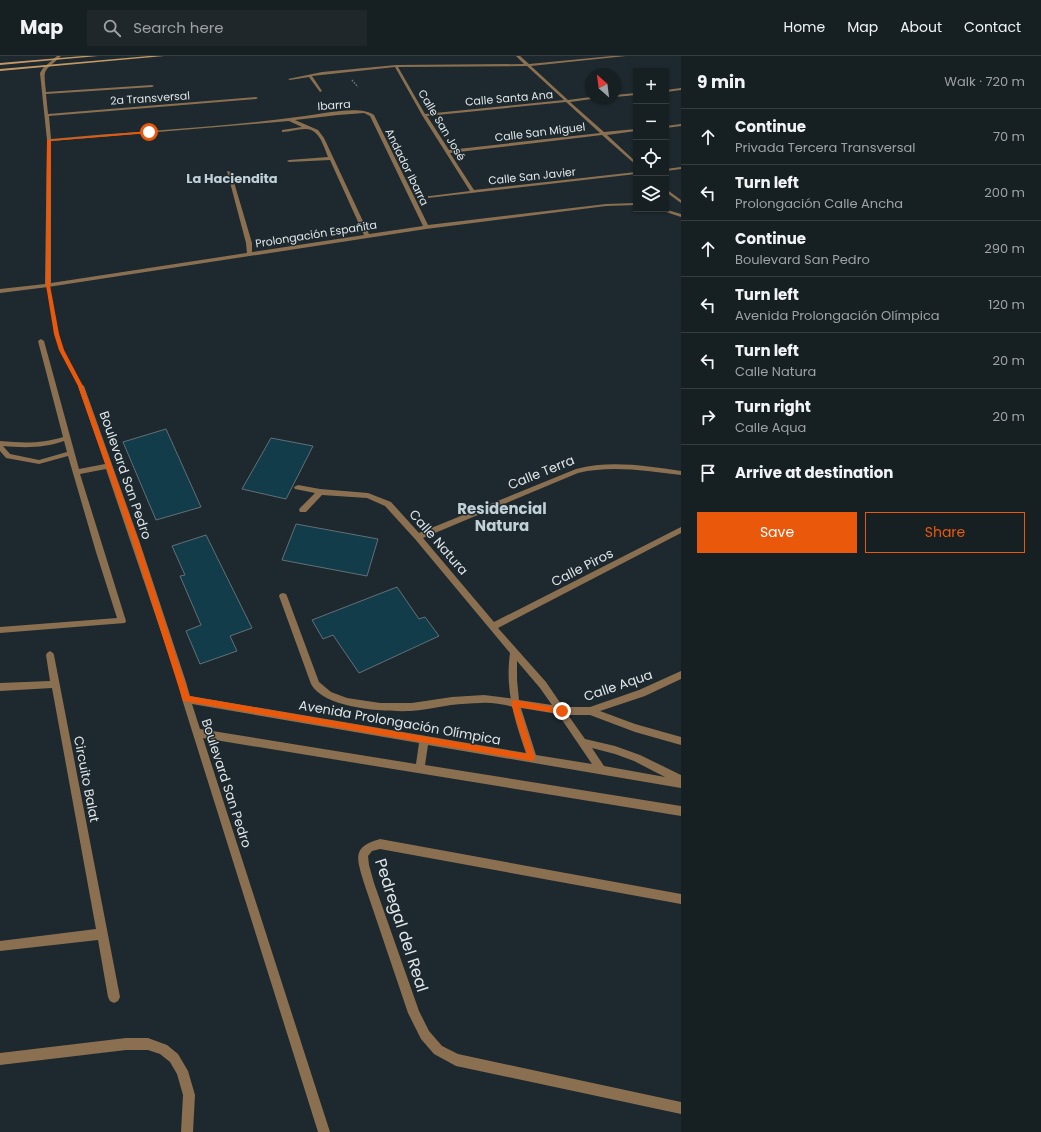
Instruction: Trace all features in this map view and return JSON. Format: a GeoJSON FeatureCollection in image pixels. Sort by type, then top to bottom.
{"type":"FeatureCollection","features":[{"type":"Feature","properties":{"kind":"main road"},"geometry":{"type":"LineString","coordinates":[[0,64],[96,56]]}},
{"type":"Feature","properties":{"kind":"main road"},"geometry":{"type":"LineString","coordinates":[[0,70],[162,56]]}},
{"type":"Feature","properties":{"kind":"street"},"geometry":{"type":"LineString","coordinates":[[518,56],[526,65],[633,161]]}},
{"type":"Feature","properties":{"kind":"street"},"geometry":{"type":"LineString","coordinates":[[290,79],[310,75],[396,66],[526,65],[624,56]]}},
{"type":"Feature","properties":{"kind":"street"},"geometry":{"type":"LineString","coordinates":[[48,285],[49,140],[42,73],[47,66],[58,58]]}},
{"type":"Feature","properties":{"kind":"street","name":"Calle San José"},"geometry":{"type":"LineString","coordinates":[[396,66],[424,115],[473,192]]}},
{"type":"Feature","properties":{"kind":"street"},"geometry":{"type":"LineString","coordinates":[[310,75],[320,91]]}},
{"type":"Feature","properties":{"kind":"street"},"geometry":{"type":"LineString","coordinates":[[44,93],[152,86]]}},
{"type":"Feature","properties":{"kind":"street"},"geometry":{"type":"LineString","coordinates":[[669,91],[681,89]]}},
{"type":"Feature","properties":{"kind":"street"},"geometry":{"type":"LineString","coordinates":[[621,95],[633,94]]}},
{"type":"Feature","properties":{"kind":"street","name":"2a Transversal"},"geometry":{"type":"LineString","coordinates":[[47,115],[256,98]]}},
{"type":"Feature","properties":{"kind":"street","name":"Calle Santa Ana"},"geometry":{"type":"LineString","coordinates":[[424,115],[585,99]]}},
{"type":"Feature","properties":{"kind":"street","name":"Ibarra"},"geometry":{"type":"LineString","coordinates":[[291,120],[308,116],[360,112],[369,113],[372,115]]}},
{"type":"Feature","properties":{"kind":"street","name":"Andador Ibarra"},"geometry":{"type":"LineString","coordinates":[[372,115],[426,227]]}},
{"type":"Feature","properties":{"kind":"street"},"geometry":{"type":"LineString","coordinates":[[49,140],[291,120],[308,127],[319,134],[332,158],[367,236]]}},
{"type":"Feature","properties":{"kind":"street"},"geometry":{"type":"LineString","coordinates":[[669,127],[681,125]]}},
{"type":"Feature","properties":{"kind":"street"},"geometry":{"type":"LineString","coordinates":[[284,131],[308,127]]}},
{"type":"Feature","properties":{"kind":"street","name":"Calle San Miguel"},"geometry":{"type":"LineString","coordinates":[[447,152],[633,130]]}},
{"type":"Feature","properties":{"kind":"street"},"geometry":{"type":"LineString","coordinates":[[289,161],[332,158]]}},
{"type":"Feature","properties":{"kind":"street"},"geometry":{"type":"LineString","coordinates":[[669,170],[681,168]]}},
{"type":"Feature","properties":{"kind":"street"},"geometry":{"type":"LineString","coordinates":[[229,172],[249,243],[250,254]]}},
{"type":"Feature","properties":{"kind":"street","name":"Calle San Javier"},"geometry":{"type":"LineString","coordinates":[[430,197],[633,173]]}},
{"type":"Feature","properties":{"kind":"street"},"geometry":{"type":"LineString","coordinates":[[669,192],[681,202]]}},
{"type":"Feature","properties":{"kind":"street","name":"Prolongación Españita"},"geometry":{"type":"LineString","coordinates":[[0,291],[426,227],[606,204],[633,204]]}},
{"type":"Feature","properties":{"kind":"street"},"geometry":{"type":"LineString","coordinates":[[668,212],[681,216]]}},
{"type":"Feature","properties":{"kind":"street"},"geometry":{"type":"LineString","coordinates":[[0,630],[122,622],[97,548],[41,341]]}},
{"type":"Feature","properties":{"kind":"street","name":"Boulevard San Pedro"},"geometry":{"type":"LineString","coordinates":[[80,386],[137,547],[182,682],[186,699],[324,1132]]}},
{"type":"Feature","properties":{"kind":"street"},"geometry":{"type":"LineString","coordinates":[[0,444],[30,446],[48,444],[66,438]]}},
{"type":"Feature","properties":{"kind":"street"},"geometry":{"type":"LineString","coordinates":[[0,444],[8,456],[28,461],[39,462],[71,453]]}},
{"type":"Feature","properties":{"kind":"street"},"geometry":{"type":"LineString","coordinates":[[77,472],[108,466]]}},
{"type":"Feature","properties":{"kind":"street","name":"Calle Terra"},"geometry":{"type":"LineString","coordinates":[[418,537],[576,471],[589,467],[624,467],[681,473]]}},
{"type":"Feature","properties":{"kind":"street","name":"Calle Natura"},"geometry":{"type":"LineString","coordinates":[[298,487],[320,492],[368,496],[379,499],[388,504],[494,626],[514,652],[539,679],[601,770]]}},
{"type":"Feature","properties":{"kind":"street"},"geometry":{"type":"LineString","coordinates":[[303,510],[320,492]]}},
{"type":"Feature","properties":{"kind":"street","name":"Calle Piros"},"geometry":{"type":"LineString","coordinates":[[494,626],[681,530]]}},
{"type":"Feature","properties":{"kind":"street"},"geometry":{"type":"LineString","coordinates":[[283,596],[315,684],[328,695],[347,702],[373,706],[412,707],[452,701],[484,699],[515,703]]}},
{"type":"Feature","properties":{"kind":"street"},"geometry":{"type":"LineString","coordinates":[[514,652],[511,668],[511,685],[532,758]]}},
{"type":"Feature","properties":{"kind":"street","name":"Circuito Balat"},"geometry":{"type":"LineString","coordinates":[[50,655],[114,997]]}},
{"type":"Feature","properties":{"kind":"street","name":"Calle Aqua"},"geometry":{"type":"LineString","coordinates":[[515,703],[562,711],[590,711],[642,693],[681,675]]}},
{"type":"Feature","properties":{"kind":"street"},"geometry":{"type":"LineString","coordinates":[[0,688],[55,684]]}},
{"type":"Feature","properties":{"kind":"street","name":"Avenida Prolongación Olímpica"},"geometry":{"type":"LineString","coordinates":[[186,699],[681,784]]}},
{"type":"Feature","properties":{"kind":"street"},"geometry":{"type":"LineString","coordinates":[[590,711],[617,723],[647,733],[681,741]]}},
{"type":"Feature","properties":{"kind":"street"},"geometry":{"type":"LineString","coordinates":[[197,733],[681,811]]}},
{"type":"Feature","properties":{"kind":"street"},"geometry":{"type":"LineString","coordinates":[[420,769],[424,740]]}},
{"type":"Feature","properties":{"kind":"street"},"geometry":{"type":"LineString","coordinates":[[582,742],[632,756],[681,780]]}},
{"type":"Feature","properties":{"kind":"street","name":"Pedregal del Real"},"geometry":{"type":"LineString","coordinates":[[681,899],[380,844],[369,847],[363,855],[369,883],[414,1013],[425,1035],[438,1050],[456,1060],[681,1108]]}},
{"type":"Feature","properties":{"kind":"street"},"geometry":{"type":"LineString","coordinates":[[0,946],[102,934]]}},
{"type":"Feature","properties":{"kind":"street"},"geometry":{"type":"LineString","coordinates":[[0,1059],[126,1044],[148,1044],[163,1049],[174,1058],[182,1071],[189,1095],[187,1132]]}},
{"type":"Feature","properties":{"kind":"path"},"geometry":{"type":"LineString","coordinates":[[48,285],[56,334],[69,367],[80,386]]}},
{"type":"Feature","properties":{"kind":"building"},"geometry":{"type":"Polygon","coordinates":[[[166,429],[201,507],[156,520],[123,442],[166,429]]]}},
{"type":"Feature","properties":{"kind":"building"},"geometry":{"type":"Polygon","coordinates":[[[271,438],[313,446],[286,499],[242,489],[271,438]]]}},
{"type":"Feature","properties":{"kind":"building"},"geometry":{"type":"Polygon","coordinates":[[[296,524],[378,539],[367,576],[282,560],[296,524]]]}},
{"type":"Feature","properties":{"kind":"building"},"geometry":{"type":"Polygon","coordinates":[[[206,535],[252,628],[230,636],[237,651],[200,664],[186,631],[201,625],[180,576],[185,575],[172,546],[206,535]]]}},
{"type":"Feature","properties":{"kind":"building"},"geometry":{"type":"Polygon","coordinates":[[[397,587],[419,619],[425,617],[439,636],[359,673],[333,635],[323,639],[312,620],[397,587]]]}},
{"type":"Feature","properties":{"kind":"district","name":"La Haciendita"},"geometry":{"type":"Point","coordinates":[232,178]}},
{"type":"Feature","properties":{"kind":"district","name":"Residencial Natura"},"geometry":{"type":"Point","coordinates":[502,518]}},
{"type":"Feature","properties":{"kind":"route"},"geometry":{"type":"LineString","coordinates":[[149,132],[49,140],[48,285],[56,334],[69,367],[80,386],[135,540],[182,682],[186,699],[532,758],[515,703],[562,711]]}}]}
